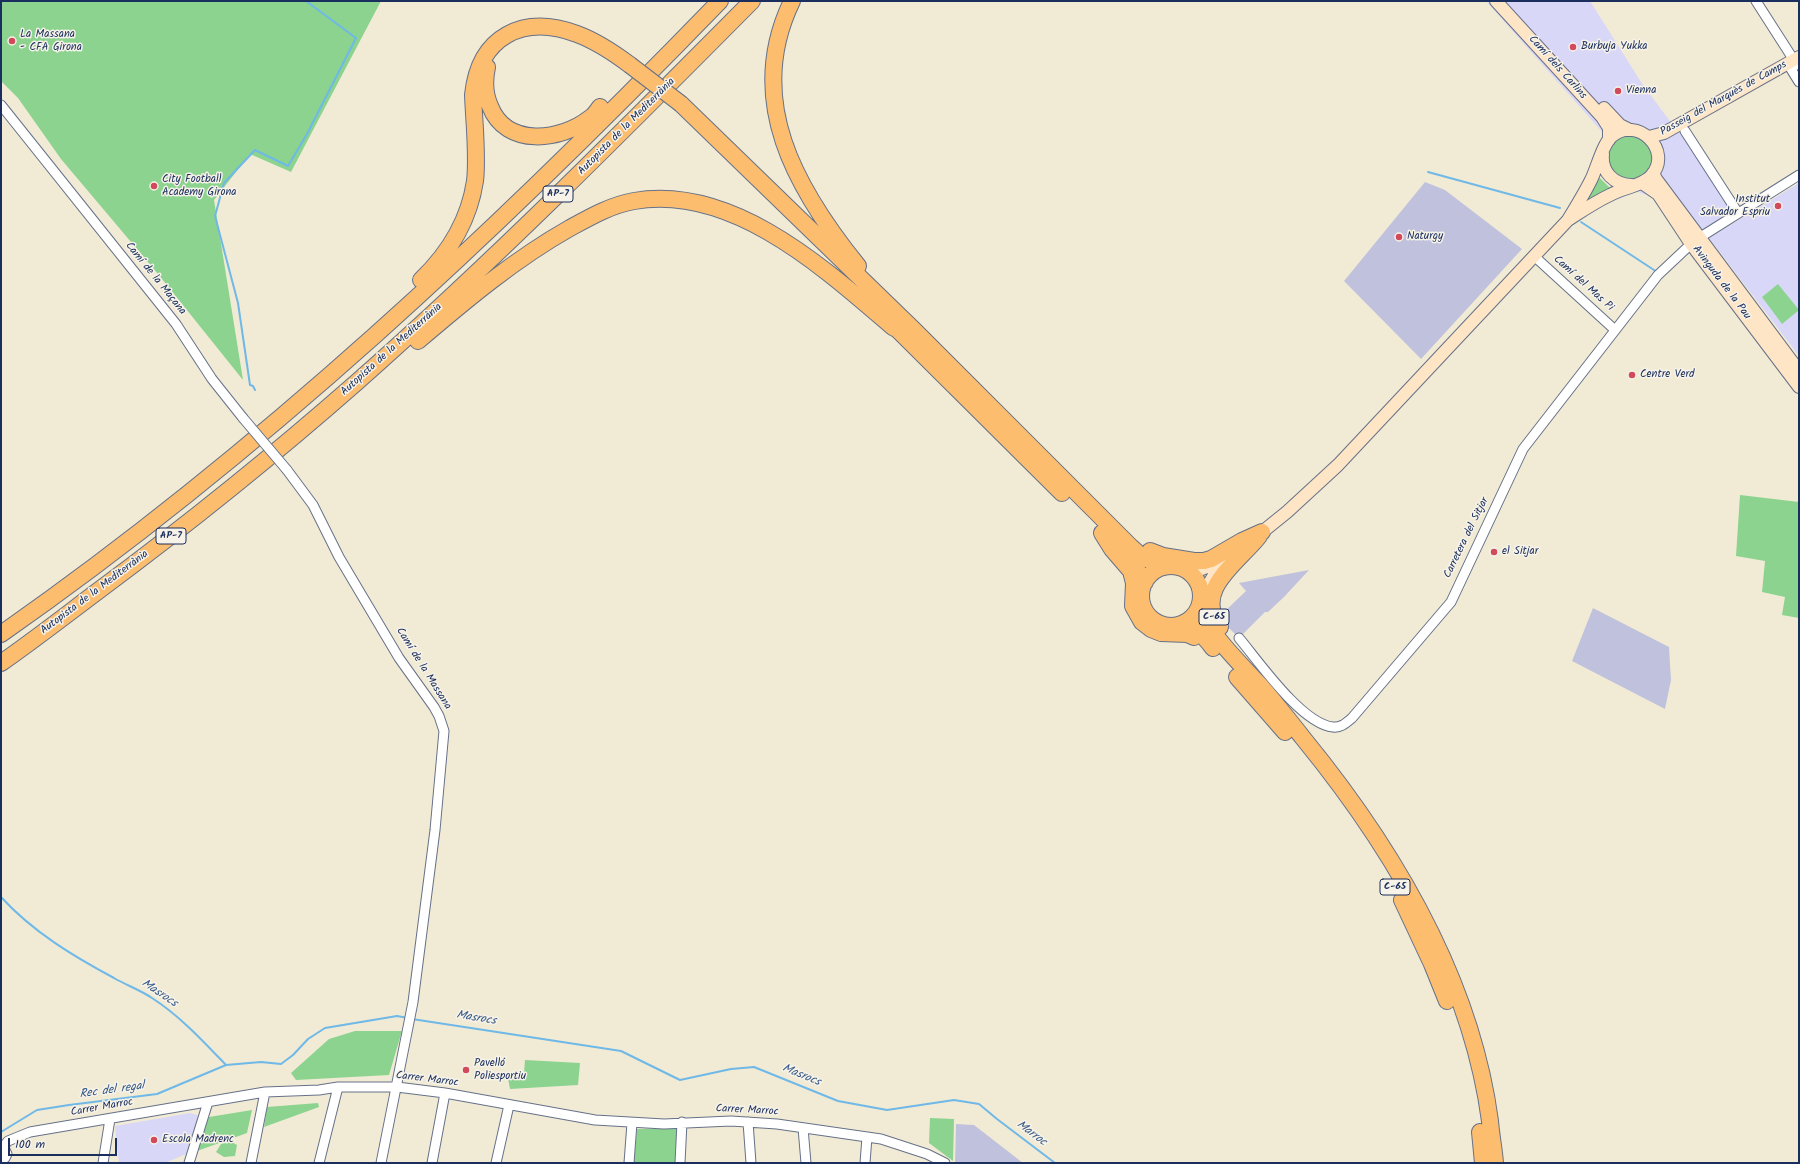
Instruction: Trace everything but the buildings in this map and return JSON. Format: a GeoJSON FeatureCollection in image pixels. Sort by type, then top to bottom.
{"type":"FeatureCollection","features":[{"type":"Feature","properties":{"kind":"highway"},"geometry":{"type":"LineString","coordinates":[[628,68],[576,42],[560,37],[535,35],[511,42],[501,49],[487,67],[485,90],[489,105],[496,119],[513,133],[525,136],[538,136],[566,131],[590,118],[695,12],[711,1]]}},
{"type":"Feature","properties":{"kind":"highway","name":"Autopista de la Mediterrània"},"geometry":{"type":"LineString","coordinates":[[1,634],[38,608],[137,532],[338,368],[446,270],[572,149],[720,1]]}},
{"type":"Feature","properties":{"kind":"highway","name":"Autopista de la Mediterrània"},"geometry":{"type":"LineString","coordinates":[[1,663],[184,525],[265,460],[358,381],[529,223],[752,1]]}},
{"type":"Feature","properties":{"kind":"highway"},"geometry":{"type":"LineString","coordinates":[[792,1],[783,22],[779,37],[774,75],[774,102],[776,115],[791,164],[820,215],[909,333],[1102,533],[1131,561],[1145,582],[1154,572],[1165,566]]}},
{"type":"Feature","properties":{"kind":"highway"},"geometry":{"type":"LineString","coordinates":[[267,427],[291,396],[410,290],[428,273],[452,244],[464,222],[475,180],[474,81],[484,56],[502,38],[513,32],[526,28],[548,27],[577,34],[595,42],[679,108],[731,162],[1073,489],[1131,547],[1142,557],[1165,566],[1174,566],[1187,570]]}},
{"type":"Feature","properties":{"kind":"highway"},"geometry":{"type":"LineString","coordinates":[[358,381],[407,350],[464,302],[525,256],[558,235],[585,219],[610,208],[634,201],[655,199],[679,200],[707,206],[736,216],[768,232],[800,252],[853,293],[909,333]]}},
{"type":"Feature","properties":{"kind":"highway"},"geometry":{"type":"LineString","coordinates":[[1073,489],[1091,499],[1144,548],[1163,556],[1194,561],[1204,561],[1211,559],[1242,541],[1262,532]]}},
{"type":"Feature","properties":{"kind":"highway","name":"C-65"},"geometry":{"type":"LineString","coordinates":[[1262,532],[1250,548],[1229,566],[1220,578],[1213,591],[1211,602],[1216,623],[1252,667],[1274,701]]}},
{"type":"Feature","properties":{"kind":"highway","name":"C-65"},"geometry":{"type":"LineString","coordinates":[[1102,533],[1112,549],[1131,571],[1134,583],[1133,606],[1142,622],[1150,629],[1161,634],[1187,634],[1198,638],[1220,658]]}},
{"type":"Feature","properties":{"kind":"highway","name":"C-65"},"geometry":{"type":"LineString","coordinates":[[1187,570],[1198,582],[1200,602],[1209,628],[1274,701],[1331,772],[1388,854],[1428,926],[1455,990],[1481,1072],[1488,1108],[1489,1161]]}},
{"type":"Feature","properties":{"kind":"highway","name":"C-65"},"geometry":{"type":"LineString","coordinates":[[1145,582],[1142,591],[1142,601],[1148,615],[1160,624],[1191,627],[1204,636],[1220,658],[1294,742],[1330,789],[1359,828],[1398,892],[1446,995],[1471,1077],[1489,1161]]}},
{"type":"Feature","properties":{"kind":"highway","name":"C-65"},"geometry":{"type":"LineString","coordinates":[[1180,625],[1192,618],[1200,602]]}},
{"type":"Feature","properties":{"kind":"main road","name":"Camí dels Carlins"},"geometry":{"type":"LineString","coordinates":[[1496,1],[1602,117],[1608,128],[1609,140]]}},
{"type":"Feature","properties":{"kind":"main road","name":"Camí dels Carlins"},"geometry":{"type":"LineString","coordinates":[[1507,1],[1614,120],[1630,130]]}},
{"type":"Feature","properties":{"kind":"main road","name":"Passeig del Marquès de Camps"},"geometry":{"type":"LineString","coordinates":[[1658,154],[1660,148],[1665,143],[1796,63]]}},
{"type":"Feature","properties":{"kind":"main road","name":"Passeig del Marquès de Camps"},"geometry":{"type":"LineString","coordinates":[[1649,137],[1664,133],[1796,63]]}},
{"type":"Feature","properties":{"kind":"main road"},"geometry":{"type":"LineString","coordinates":[[1200,602],[1214,575],[1262,532],[1292,508],[1338,465],[1568,220],[1590,182],[1609,140],[1621,131],[1630,130],[1640,131],[1649,137],[1655,145],[1658,154],[1657,165],[1653,173],[1637,184],[1609,195],[1568,220]]}},
{"type":"Feature","properties":{"kind":"main road"},"geometry":{"type":"LineString","coordinates":[[1603,153],[1604,168],[1610,176],[1618,182],[1637,184]]}},
{"type":"Feature","properties":{"kind":"main road","name":"Avinguda de la Pau"},"geometry":{"type":"LineString","coordinates":[[1653,173],[1695,241],[1799,387]]}},
{"type":"Feature","properties":{"kind":"main road","name":"Avinguda de la Pau"},"geometry":{"type":"LineString","coordinates":[[1637,184],[1658,194],[1799,371]]}},
{"type":"Feature","properties":{"kind":"main road"},"geometry":{"type":"LineString","coordinates":[[1187,570],[1202,569],[1216,564],[1262,532]]}},
{"type":"Feature","properties":{"kind":"street"},"geometry":{"type":"LineString","coordinates":[[1756,1],[1796,63],[1799,82]]}},
{"type":"Feature","properties":{"kind":"street","name":"Camí de la Maçana"},"geometry":{"type":"LineString","coordinates":[[1,106],[176,324],[212,379],[286,470]]}},
{"type":"Feature","properties":{"kind":"street"},"geometry":{"type":"LineString","coordinates":[[1685,130],[1738,213]]}},
{"type":"Feature","properties":{"kind":"street","name":"Carretera del Sitjar"},"geometry":{"type":"LineString","coordinates":[[1239,638],[1290,700],[1308,717],[1332,727],[1341,726],[1352,718],[1451,602],[1524,449],[1658,275],[1695,241],[1799,175]]}},
{"type":"Feature","properties":{"kind":"street","name":"Camí del Mas Pi"},"geometry":{"type":"LineString","coordinates":[[1534,256],[1615,330]]}},
{"type":"Feature","properties":{"kind":"street","name":"Camí de la Massana"},"geometry":{"type":"LineString","coordinates":[[286,470],[313,505],[339,557],[399,658],[434,707],[444,731],[435,830],[413,1002],[382,1163]]}},
{"type":"Feature","properties":{"kind":"street"},"geometry":{"type":"LineString","coordinates":[[319,1163],[338,1087]]}},
{"type":"Feature","properties":{"kind":"street","name":"Carrer Marroc"},"geometry":{"type":"LineString","coordinates":[[2,1148],[8,1141],[30,1132],[110,1120],[265,1092],[319,1090],[338,1087],[397,1087],[445,1093],[595,1120],[632,1123],[731,1121],[804,1128],[867,1137],[909,1147],[945,1163]]}},
{"type":"Feature","properties":{"kind":"street"},"geometry":{"type":"LineString","coordinates":[[252,1163],[265,1092]]}},
{"type":"Feature","properties":{"kind":"street"},"geometry":{"type":"LineString","coordinates":[[432,1163],[445,1093]]}},
{"type":"Feature","properties":{"kind":"street"},"geometry":{"type":"LineString","coordinates":[[189,1163],[208,1102]]}},
{"type":"Feature","properties":{"kind":"street"},"geometry":{"type":"LineString","coordinates":[[496,1163],[509,1105]]}},
{"type":"Feature","properties":{"kind":"street"},"geometry":{"type":"LineString","coordinates":[[103,1163],[110,1120]]}},
{"type":"Feature","properties":{"kind":"street"},"geometry":{"type":"LineString","coordinates":[[680,1163],[682,1122]]}},
{"type":"Feature","properties":{"kind":"street"},"geometry":{"type":"LineString","coordinates":[[748,1122],[751,1163]]}},
{"type":"Feature","properties":{"kind":"street"},"geometry":{"type":"LineString","coordinates":[[629,1163],[632,1123]]}},
{"type":"Feature","properties":{"kind":"street"},"geometry":{"type":"LineString","coordinates":[[804,1128],[806,1163]]}},
{"type":"Feature","properties":{"kind":"street"},"geometry":{"type":"LineString","coordinates":[[865,1163],[867,1137]]}},
{"type":"Feature","properties":{"kind":"street"},"geometry":{"type":"LineString","coordinates":[[2,1148],[6,1152],[5,1161]]}},
{"type":"Feature","properties":{"kind":"shaded area"},"geometry":{"type":"Polygon","coordinates":[[[1486,1],[1590,1],[1641,82],[1675,128],[1683,132],[1734,216],[1688,246],[1656,199],[1636,191],[1619,199],[1593,161],[1604,134],[1486,1]]]}},
{"type":"Feature","properties":{"kind":"shaded area"},"geometry":{"type":"Polygon","coordinates":[[[1425,182],[1445,190],[1522,249],[1421,359],[1344,281],[1425,182]]]}},
{"type":"Feature","properties":{"kind":"shaded area"},"geometry":{"type":"Polygon","coordinates":[[[1799,183],[1799,356],[1709,238],[1799,183]]]}},
{"type":"Feature","properties":{"kind":"shaded area"},"geometry":{"type":"Polygon","coordinates":[[[1309,570],[1284,597],[1268,612],[1265,612],[1239,638],[1224,623],[1223,613],[1246,591],[1239,583],[1309,570]]]}},
{"type":"Feature","properties":{"kind":"shaded area"},"geometry":{"type":"Polygon","coordinates":[[[1593,608],[1669,647],[1671,680],[1665,709],[1572,661],[1593,608]]]}},
{"type":"Feature","properties":{"kind":"shaded area","name":"Escola Madrenc"},"geometry":{"type":"Polygon","coordinates":[[[190,1113],[197,1115],[199,1122],[186,1154],[165,1163],[119,1163],[115,1126],[190,1113]]]}},
{"type":"Feature","properties":{"kind":"shaded area"},"geometry":{"type":"Polygon","coordinates":[[[956,1124],[974,1125],[1023,1163],[955,1163],[956,1124]]]}},
{"type":"Feature","properties":{"kind":"green space","name":"City Football Academy Girona"},"geometry":{"type":"Polygon","coordinates":[[[1,1],[381,1],[291,172],[250,154],[214,200],[243,380],[158,274],[61,159],[18,98],[1,81],[1,1]]]}},
{"type":"Feature","properties":{"kind":"green space"},"geometry":{"type":"Polygon","coordinates":[[[1630,136],[1642,140],[1648,146],[1652,158],[1648,170],[1642,176],[1630,180],[1618,176],[1612,170],[1608,158],[1612,146],[1618,140],[1630,136]]]}},
{"type":"Feature","properties":{"kind":"green space"},"geometry":{"type":"Polygon","coordinates":[[[1599,177],[1610,188],[1583,204],[1599,177]]]}},
{"type":"Feature","properties":{"kind":"green space"},"geometry":{"type":"Polygon","coordinates":[[[1778,284],[1799,310],[1782,324],[1762,297],[1778,284]]]}},
{"type":"Feature","properties":{"kind":"green space"},"geometry":{"type":"Polygon","coordinates":[[[1740,495],[1799,502],[1799,618],[1782,615],[1785,597],[1762,592],[1765,561],[1736,556],[1740,495]]]}},
{"type":"Feature","properties":{"kind":"green space"},"geometry":{"type":"Polygon","coordinates":[[[355,1031],[402,1031],[389,1075],[296,1080],[291,1073],[329,1039],[355,1031]]]}},
{"type":"Feature","properties":{"kind":"green space"},"geometry":{"type":"Polygon","coordinates":[[[525,1060],[580,1063],[578,1085],[510,1089],[507,1073],[524,1073],[525,1060]]]}},
{"type":"Feature","properties":{"kind":"green space"},"geometry":{"type":"Polygon","coordinates":[[[318,1103],[319,1107],[264,1127],[267,1107],[318,1103]]]}},
{"type":"Feature","properties":{"kind":"green space"},"geometry":{"type":"Polygon","coordinates":[[[252,1110],[247,1133],[197,1151],[209,1117],[252,1110]]]}},
{"type":"Feature","properties":{"kind":"green space"},"geometry":{"type":"Polygon","coordinates":[[[930,1118],[954,1119],[953,1161],[929,1143],[930,1118]]]}},
{"type":"Feature","properties":{"kind":"green space"},"geometry":{"type":"Polygon","coordinates":[[[677,1128],[675,1163],[634,1163],[637,1129],[677,1128]]]}},
{"type":"Feature","properties":{"kind":"green space"},"geometry":{"type":"Polygon","coordinates":[[[230,1141],[237,1145],[235,1156],[224,1157],[216,1152],[221,1144],[230,1141]]]}},
{"type":"Feature","properties":{"kind":"waterway"},"geometry":{"type":"LineString","coordinates":[[255,390],[253,386],[250,385],[238,303],[215,216],[224,183],[255,150],[288,166],[307,134],[356,38],[306,1]]}},
{"type":"Feature","properties":{"kind":"waterway"},"geometry":{"type":"LineString","coordinates":[[1428,172],[1560,208]]}},
{"type":"Feature","properties":{"kind":"waterway"},"geometry":{"type":"LineString","coordinates":[[1581,222],[1657,272]]}},
{"type":"Feature","properties":{"kind":"waterway","name":"Masrocs"},"geometry":{"type":"LineString","coordinates":[[1,897],[13,910],[54,942],[119,981],[143,992],[162,1005],[191,1029],[226,1065],[261,1062],[281,1064],[293,1055],[308,1039],[325,1028],[397,1016],[408,1018]]}},
{"type":"Feature","properties":{"kind":"waterway","name":"Masrocs"},"geometry":{"type":"LineString","coordinates":[[412,1019],[621,1051],[680,1080],[731,1069],[754,1067],[838,1101],[887,1110],[954,1100],[979,1104],[1055,1163]]}},
{"type":"Feature","properties":{"kind":"waterway","name":"Rec del regal"},"geometry":{"type":"LineString","coordinates":[[1,1132],[37,1110],[157,1094],[226,1065]]}},
{"type":"Feature","properties":{"kind":"place","name":"La Massana - CFA Girona"},"geometry":{"type":"Point","coordinates":[12,41]}},
{"type":"Feature","properties":{"kind":"place","name":"Burbuja Yukka"},"geometry":{"type":"Point","coordinates":[1573,47]}},
{"type":"Feature","properties":{"kind":"place","name":"Vienna"},"geometry":{"type":"Point","coordinates":[1618,91]}},
{"type":"Feature","properties":{"kind":"place","name":"City Football Academy Girona"},"geometry":{"type":"Point","coordinates":[154,186]}},
{"type":"Feature","properties":{"kind":"place","name":"Institut Salvador Espriu"},"geometry":{"type":"Point","coordinates":[1778,206]}},
{"type":"Feature","properties":{"kind":"place","name":"Naturgy"},"geometry":{"type":"Point","coordinates":[1399,237]}},
{"type":"Feature","properties":{"kind":"place","name":"Centre Verd"},"geometry":{"type":"Point","coordinates":[1632,375]}},
{"type":"Feature","properties":{"kind":"place","name":"el Sitjar"},"geometry":{"type":"Point","coordinates":[1494,552]}},
{"type":"Feature","properties":{"kind":"place","name":"Pavelló Poliesportiu"},"geometry":{"type":"Point","coordinates":[466,1070]}},
{"type":"Feature","properties":{"kind":"place","name":"Escola Madrenc"},"geometry":{"type":"Point","coordinates":[154,1140]}},
{"type":"Feature","properties":{"kind":"water label","name":"Marroc"},"geometry":{"type":"Point","coordinates":[1031,1134]}}]}
